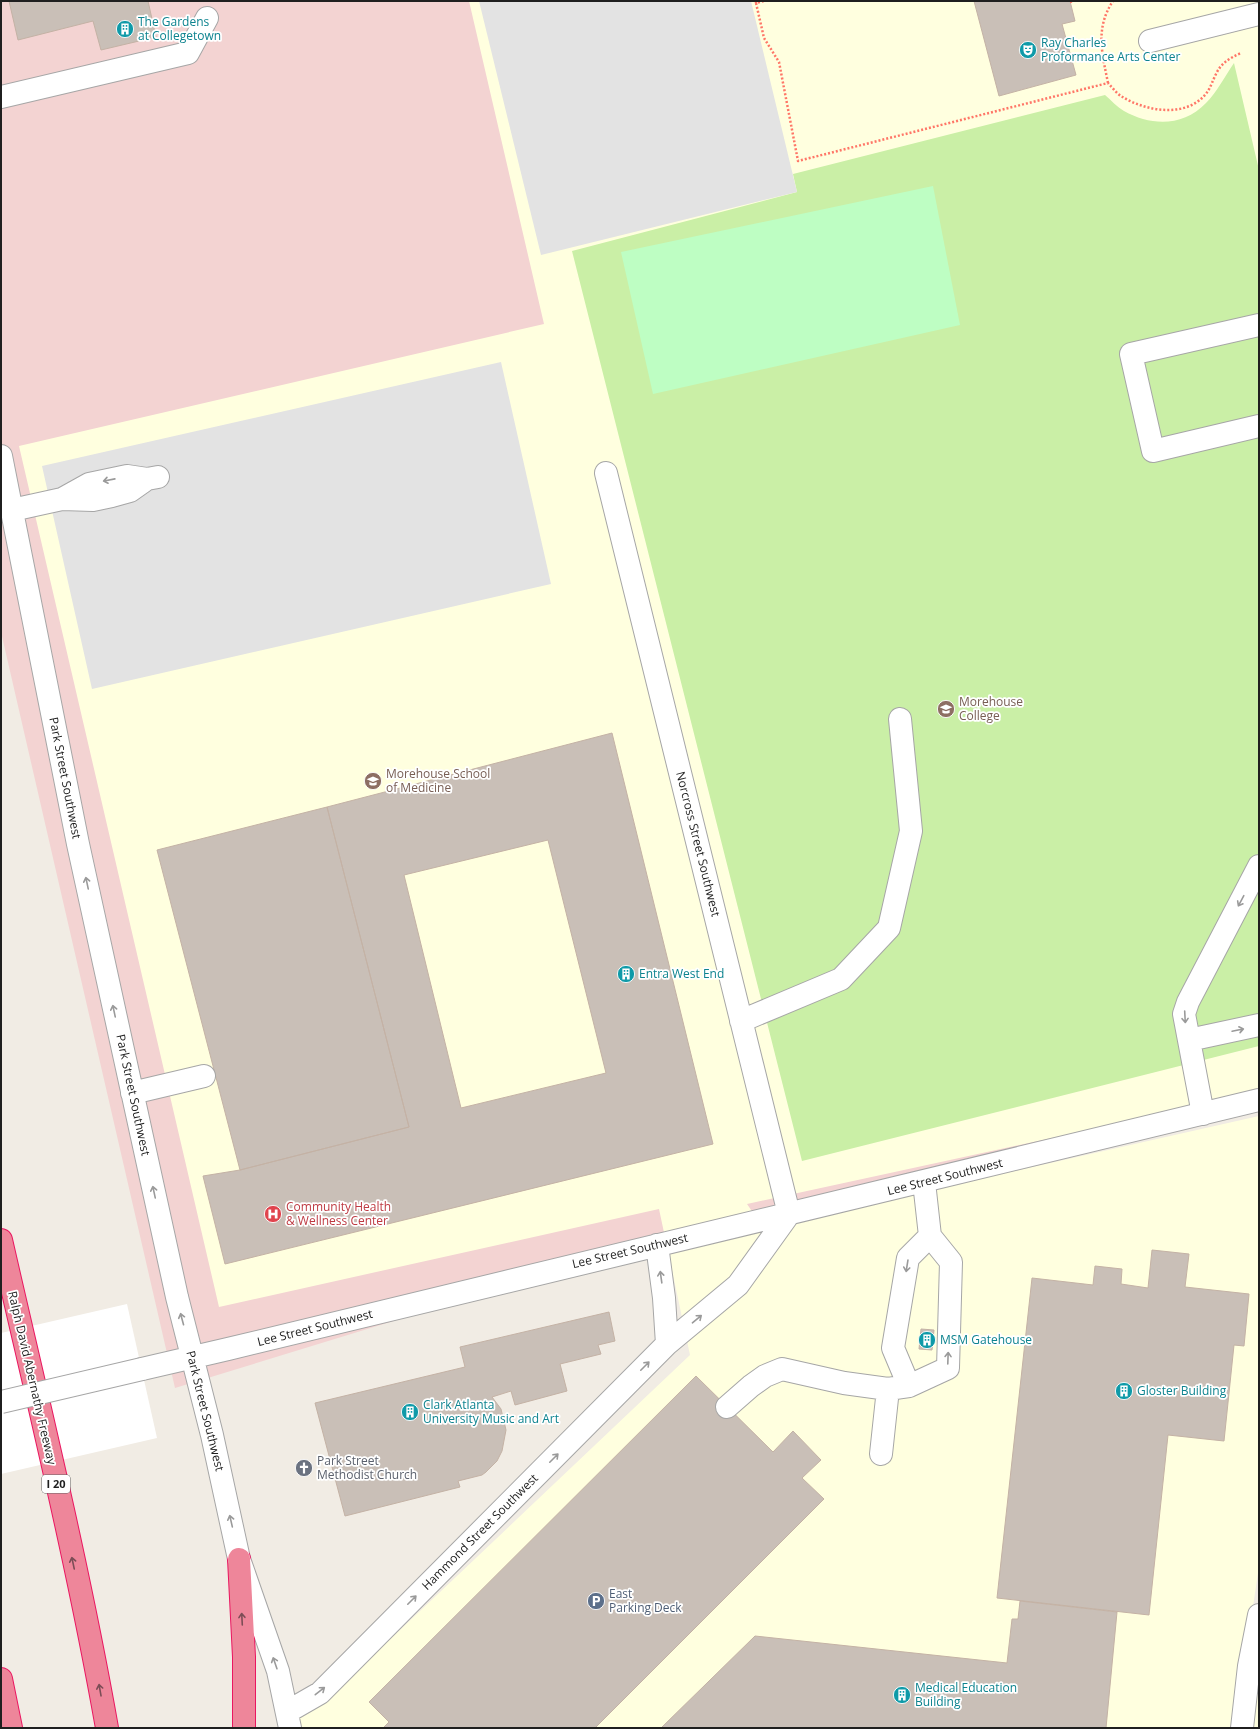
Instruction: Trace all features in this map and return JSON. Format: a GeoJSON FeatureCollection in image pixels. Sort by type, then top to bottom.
{"type":"FeatureCollection","features":[{"type":"Feature","properties":{"kind":"highway","name":"Ralph David Abernathy Freeway"},"geometry":{"type":"LineString","coordinates":[[1,1240],[97,1673],[107,1728]]}},
{"type":"Feature","properties":{"kind":"highway"},"geometry":{"type":"LineString","coordinates":[[239,1559],[244,1657],[244,1728]]}},
{"type":"Feature","properties":{"kind":"highway"},"geometry":{"type":"LineString","coordinates":[[1,1679],[11,1728]]}},
{"type":"Feature","properties":{"kind":"street"},"geometry":{"type":"LineString","coordinates":[[1150,41],[1259,14]]}},
{"type":"Feature","properties":{"kind":"street"},"geometry":{"type":"LineString","coordinates":[[1,97],[188,53],[207,18]]}},
{"type":"Feature","properties":{"kind":"street"},"geometry":{"type":"LineString","coordinates":[[1259,325],[1131,354],[1153,451],[1259,426]]}},
{"type":"Feature","properties":{"kind":"street","name":"Park Street Southwest"},"geometry":{"type":"LineString","coordinates":[[1,456],[80,852],[177,1298],[239,1559],[278,1671],[289,1720]]}},
{"type":"Feature","properties":{"kind":"street","name":"Norcross Street Southwest"},"geometry":{"type":"LineString","coordinates":[[606,473],[789,1214]]}},
{"type":"Feature","properties":{"kind":"street"},"geometry":{"type":"LineString","coordinates":[[12,510],[62,499],[89,484],[127,476],[152,478]]}},
{"type":"Feature","properties":{"kind":"street"},"geometry":{"type":"LineString","coordinates":[[741,1021],[841,979],[889,928],[911,832],[900,719]]}},
{"type":"Feature","properties":{"kind":"street"},"geometry":{"type":"LineString","coordinates":[[1203,1114],[1184,1014],[1188,1002],[1259,866]]}},
{"type":"Feature","properties":{"kind":"street"},"geometry":{"type":"LineString","coordinates":[[1189,1040],[1259,1025]]}},
{"type":"Feature","properties":{"kind":"street"},"geometry":{"type":"LineString","coordinates":[[132,1093],[204,1076]]}},
{"type":"Feature","properties":{"kind":"street","name":"Lee Street Southwest"},"geometry":{"type":"LineString","coordinates":[[1,1402],[924,1182],[1259,1100]]}},
{"type":"Feature","properties":{"kind":"street"},"geometry":{"type":"LineString","coordinates":[[727,1406],[756,1382],[782,1369],[844,1383],[888,1389],[909,1386],[948,1368],[951,1262],[930,1236],[924,1182]]}},
{"type":"Feature","properties":{"kind":"street","name":"Hammond Street Southwest"},"geometry":{"type":"LineString","coordinates":[[289,1720],[320,1693],[667,1344],[738,1285],[789,1214]]}},
{"type":"Feature","properties":{"kind":"street"},"geometry":{"type":"LineString","coordinates":[[909,1386],[893,1348],[908,1258],[930,1236]]}},
{"type":"Feature","properties":{"kind":"street"},"geometry":{"type":"LineString","coordinates":[[656,1245],[664,1298],[667,1344]]}},
{"type":"Feature","properties":{"kind":"street"},"geometry":{"type":"LineString","coordinates":[[881,1454],[888,1389]]}},
{"type":"Feature","properties":{"kind":"street"},"geometry":{"type":"LineString","coordinates":[[1242,1728],[1249,1666],[1259,1615]]}},
{"type":"Feature","properties":{"kind":"path"},"geometry":{"type":"LineString","coordinates":[[764,1],[756,2],[764,38],[779,62],[798,161],[1108,83]]}},
{"type":"Feature","properties":{"kind":"path"},"geometry":{"type":"LineString","coordinates":[[1113,1],[1108,9],[1102,26],[1101,38],[1108,83],[1121,96],[1141,105],[1155,109],[1170,110],[1188,108],[1198,102],[1208,91],[1217,72],[1226,61],[1241,53]]}},
{"type":"Feature","properties":{"kind":"shaded area"},"geometry":{"type":"Polygon","coordinates":[[[1,1],[1259,1],[1259,1083],[560,1270],[175,1388],[1,632],[1,1]]]}},
{"type":"Feature","properties":{"kind":"shaded area"},"geometry":{"type":"Polygon","coordinates":[[[469,1],[1259,1],[1259,1093],[747,1204],[778,1249],[793,1221],[1259,1116],[1259,1566],[1235,1728],[293,1728],[291,1717],[325,1701],[690,1355],[659,1209],[219,1307],[19,446],[544,324],[469,1]]]}},
{"type":"Feature","properties":{"kind":"shaded area"},"geometry":{"type":"Polygon","coordinates":[[[479,1],[751,1],[797,192],[541,255],[479,1]]]}},
{"type":"Feature","properties":{"kind":"shaded area"},"geometry":{"type":"Polygon","coordinates":[[[501,362],[551,584],[92,689],[42,466],[501,362]]]}},
{"type":"Feature","properties":{"kind":"shaded area"},"geometry":{"type":"Polygon","coordinates":[[[1259,1649],[1259,1728],[1248,1728],[1259,1649]]]}},
{"type":"Feature","properties":{"kind":"green space","name":"Morehouse College"},"geometry":{"type":"Polygon","coordinates":[[[1234,63],[1259,170],[1259,1046],[802,1161],[572,251],[797,192],[793,174],[1105,95],[1121,109],[1134,116],[1166,122],[1177,120],[1197,111],[1210,99],[1234,63]]]}},
{"type":"Feature","properties":{"kind":"green space"},"geometry":{"type":"Polygon","coordinates":[[[933,186],[960,325],[653,394],[621,252],[933,186]]]}},
{"type":"Feature","properties":{"kind":"pier"},"geometry":{"type":"Polygon","coordinates":[[[127,1304],[157,1438],[1,1474],[1,1333],[127,1304]]]}},
{"type":"Feature","properties":{"kind":"building","name":"The Gardens at Collegetown"},"geometry":{"type":"Polygon","coordinates":[[[9,1],[148,1],[156,37],[101,50],[93,21],[18,40],[9,1]]]}},
{"type":"Feature","properties":{"kind":"building","name":"Ray Charles Proformance Arts Center"},"geometry":{"type":"Polygon","coordinates":[[[974,1],[1070,1],[1075,21],[1062,24],[1076,75],[999,96],[974,1]]]}},
{"type":"Feature","properties":{"kind":"building","name":"Entra West End"},"geometry":{"type":"Polygon","coordinates":[[[612,733],[713,1144],[225,1264],[203,1176],[240,1170],[409,1127],[327,807],[612,733]],[[548,840],[404,875],[461,1108],[606,1073],[548,840]]]}},
{"type":"Feature","properties":{"kind":"building"},"geometry":{"type":"Polygon","coordinates":[[[327,807],[409,1127],[240,1170],[157,850],[327,807]]]}},
{"type":"Feature","properties":{"kind":"building","name":"Gloster Building"},"geometry":{"type":"Polygon","coordinates":[[[1152,1250],[1189,1254],[1185,1287],[1249,1294],[1244,1346],[1234,1345],[1224,1441],[1168,1435],[1149,1615],[997,1598],[1032,1278],[1093,1285],[1095,1266],[1122,1269],[1121,1284],[1148,1288],[1152,1250]]]}},
{"type":"Feature","properties":{"kind":"building","name":"Clark Atlanta University Music and Art"},"geometry":{"type":"Polygon","coordinates":[[[609,1312],[615,1341],[598,1345],[601,1354],[560,1364],[567,1391],[515,1405],[511,1391],[492,1397],[501,1409],[506,1430],[502,1451],[497,1461],[486,1472],[482,1475],[458,1481],[460,1487],[345,1516],[315,1403],[465,1367],[460,1347],[609,1312]]]}},
{"type":"Feature","properties":{"kind":"building","name":"MSM Gatehouse"},"geometry":{"type":"Polygon","coordinates":[[[921,1329],[934,1330],[932,1350],[919,1349],[921,1329]]]}},
{"type":"Feature","properties":{"kind":"building","name":"East Parking Deck"},"geometry":{"type":"Polygon","coordinates":[[[696,1376],[773,1452],[793,1431],[821,1460],[802,1478],[824,1499],[595,1728],[383,1728],[389,1722],[369,1702],[696,1376]]]}},
{"type":"Feature","properties":{"kind":"building","name":"Medical Education Building"},"geometry":{"type":"Polygon","coordinates":[[[1020,1601],[1117,1612],[1106,1728],[661,1728],[755,1636],[1007,1663],[1012,1619],[1018,1619],[1020,1601]]]}},
{"type":"Feature","properties":{"kind":"place","name":"The Gardens at Collegetown"},"geometry":{"type":"Point","coordinates":[125,29]}},
{"type":"Feature","properties":{"kind":"place","name":"Ray Charles Proformance Arts Center"},"geometry":{"type":"Point","coordinates":[1028,50]}},
{"type":"Feature","properties":{"kind":"place","name":"Morehouse College"},"geometry":{"type":"Point","coordinates":[946,709]}},
{"type":"Feature","properties":{"kind":"place","name":"Morehouse School of Medicine"},"geometry":{"type":"Point","coordinates":[373,781]}},
{"type":"Feature","properties":{"kind":"place","name":"Entra West End"},"geometry":{"type":"Point","coordinates":[626,974]}},
{"type":"Feature","properties":{"kind":"place","name":"Community Health & Wellness Center"},"geometry":{"type":"Point","coordinates":[273,1214]}},
{"type":"Feature","properties":{"kind":"place","name":"MSM Gatehouse"},"geometry":{"type":"Point","coordinates":[927,1340]}},
{"type":"Feature","properties":{"kind":"place","name":"Gloster Building"},"geometry":{"type":"Point","coordinates":[1124,1391]}},
{"type":"Feature","properties":{"kind":"place","name":"Clark Atlanta University Music and Art"},"geometry":{"type":"Point","coordinates":[410,1412]}},
{"type":"Feature","properties":{"kind":"place","name":"Park Street Methodist Church"},"geometry":{"type":"Point","coordinates":[304,1468]}},
{"type":"Feature","properties":{"kind":"place","name":"East Parking Deck"},"geometry":{"type":"Point","coordinates":[596,1601]}},
{"type":"Feature","properties":{"kind":"place","name":"Medical Education Building"},"geometry":{"type":"Point","coordinates":[902,1695]}}]}
